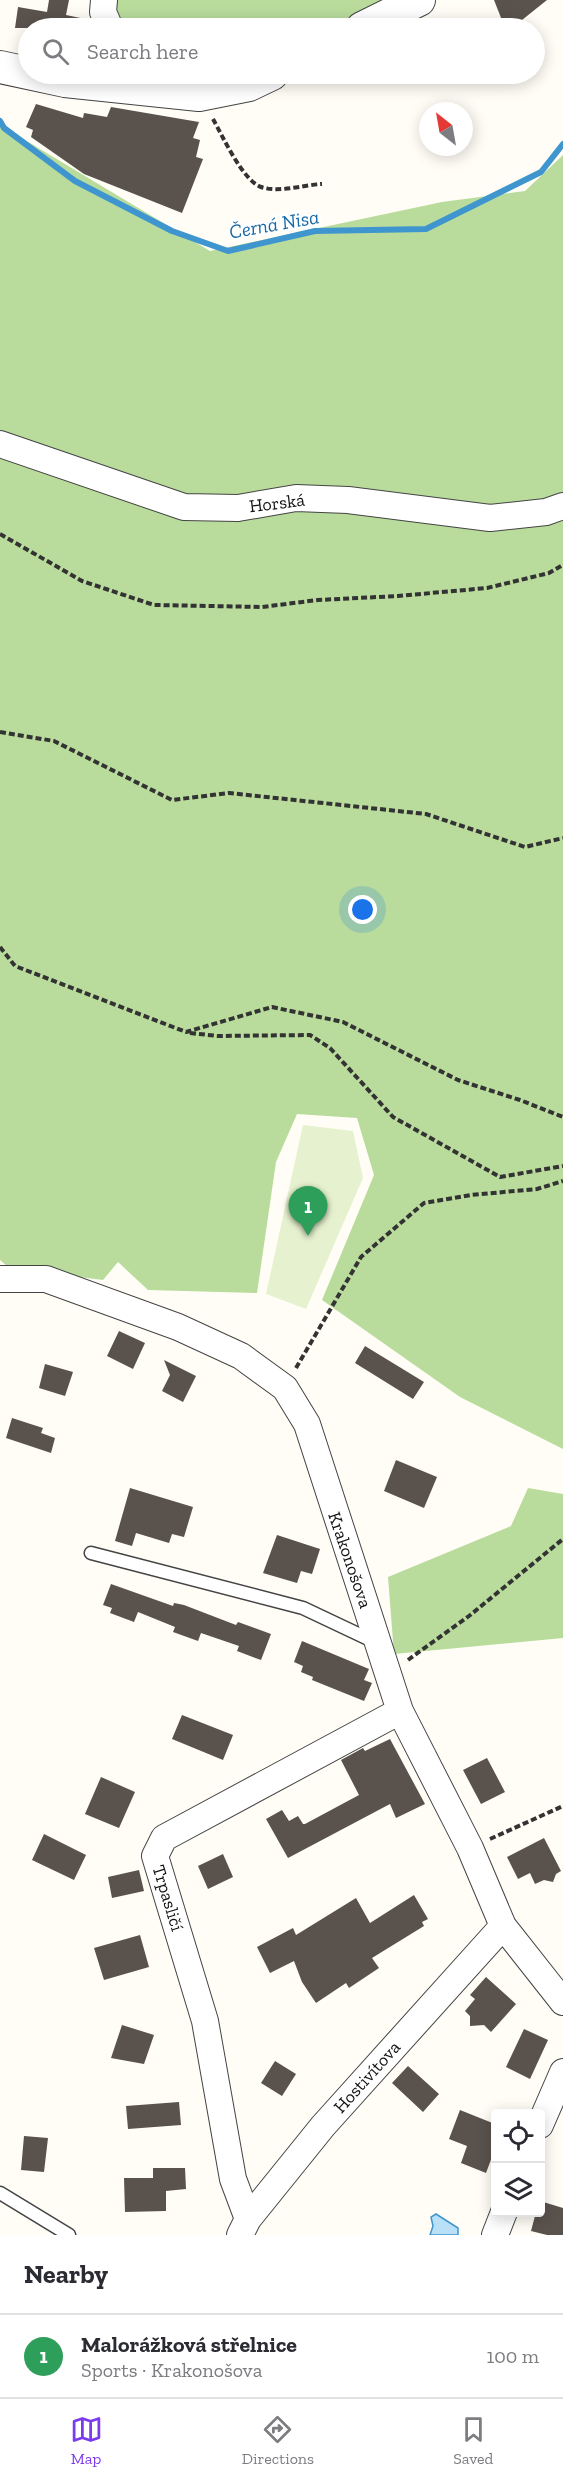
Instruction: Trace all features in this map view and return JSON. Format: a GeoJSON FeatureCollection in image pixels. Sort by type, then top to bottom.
{"type":"FeatureCollection","features":[{"type":"Feature","properties":{"kind":"street"},"geometry":{"type":"LineString","coordinates":[[104,0],[103,12],[106,18]]}},
{"type":"Feature","properties":{"kind":"street"},"geometry":{"type":"LineString","coordinates":[[382,18],[419,0]]}},
{"type":"Feature","properties":{"kind":"street"},"geometry":{"type":"LineString","coordinates":[[146,84],[199,95],[251,84]]}},
{"type":"Feature","properties":{"kind":"street","name":"Horská"},"geometry":{"type":"LineString","coordinates":[[0,444],[184,507],[238,508],[307,498],[348,500],[490,518],[546,512],[563,506]]}},
{"type":"Feature","properties":{"kind":"street","name":"Krakonošova"},"geometry":{"type":"LineString","coordinates":[[0,1279],[46,1279],[178,1327],[241,1356],[272,1376],[285,1388],[306,1424],[400,1712],[470,1848],[503,1926],[563,2002]]}},
{"type":"Feature","properties":{"kind":"street","name":"Trpasličí"},"geometry":{"type":"LineString","coordinates":[[244,2227],[233,2179],[205,2021],[155,1856],[164,1838],[400,1712]]}},
{"type":"Feature","properties":{"kind":"street","name":"Hostivítova"},"geometry":{"type":"LineString","coordinates":[[244,2227],[323,2126],[503,1926]]}},
{"type":"Feature","properties":{"kind":"street"},"geometry":{"type":"LineString","coordinates":[[545,2113],[563,2072]]}},
{"type":"Feature","properties":{"kind":"street"},"geometry":{"type":"LineString","coordinates":[[495,2235],[502,2217]]}},
{"type":"Feature","properties":{"kind":"lane"},"geometry":{"type":"LineString","coordinates":[[91,1553],[303,1608],[378,1643]]}},
{"type":"Feature","properties":{"kind":"lane"},"geometry":{"type":"LineString","coordinates":[[0,2193],[69,2235]]}},
{"type":"Feature","properties":{"kind":"path"},"geometry":{"type":"LineString","coordinates":[[199,95],[252,182],[260,187],[274,189],[322,184]]}},
{"type":"Feature","properties":{"kind":"path"},"geometry":{"type":"LineString","coordinates":[[0,534],[82,581],[154,605],[262,607],[318,600],[487,588],[549,573],[563,566]]}},
{"type":"Feature","properties":{"kind":"path"},"geometry":{"type":"LineString","coordinates":[[0,732],[54,741],[172,800],[229,793],[426,814],[525,847],[563,838]]}},
{"type":"Feature","properties":{"kind":"path"},"geometry":{"type":"LineString","coordinates":[[0,947],[15,966],[186,1032],[218,1036],[310,1035],[330,1048],[393,1117],[500,1177],[563,1167]]}},
{"type":"Feature","properties":{"kind":"path"},"geometry":{"type":"LineString","coordinates":[[186,1032],[272,1007],[343,1022],[458,1080],[563,1117]]}},
{"type":"Feature","properties":{"kind":"path"},"geometry":{"type":"LineString","coordinates":[[285,1388],[361,1257],[424,1203],[471,1195],[537,1190],[563,1181]]}},
{"type":"Feature","properties":{"kind":"path"},"geometry":{"type":"LineString","coordinates":[[388,1674],[470,1616],[563,1539]]}},
{"type":"Feature","properties":{"kind":"path"},"geometry":{"type":"LineString","coordinates":[[470,1848],[563,1806]]}},
{"type":"Feature","properties":{"kind":"green space"},"geometry":{"type":"Polygon","coordinates":[[[110,0],[395,0],[358,18],[114,18],[110,0]]]}},
{"type":"Feature","properties":{"kind":"green space"},"geometry":{"type":"Polygon","coordinates":[[[0,125],[210,251],[442,202],[525,191],[563,155],[563,1449],[460,1397],[322,1300],[374,1175],[357,1118],[297,1114],[276,1162],[257,1293],[148,1290],[118,1262],[103,1280],[9,1268],[0,1260],[0,125]]]}},
{"type":"Feature","properties":{"kind":"green space"},"geometry":{"type":"Polygon","coordinates":[[[303,1125],[353,1131],[363,1178],[306,1309],[266,1294],[303,1125]]]}},
{"type":"Feature","properties":{"kind":"green space"},"geometry":{"type":"Polygon","coordinates":[[[528,1488],[563,1494],[563,1638],[394,1654],[388,1577],[511,1526],[528,1488]]]}},
{"type":"Feature","properties":{"kind":"water"},"geometry":{"type":"Polygon","coordinates":[[[436,2214],[458,2228],[458,2235],[430,2235],[433,2226],[431,2217],[436,2214]]]}},
{"type":"Feature","properties":{"kind":"building"},"geometry":{"type":"Polygon","coordinates":[[[49,0],[69,0],[66,15],[80,18],[18,18],[18,28],[15,28],[18,7],[47,12],[49,0]]]}},
{"type":"Feature","properties":{"kind":"building"},"geometry":{"type":"Polygon","coordinates":[[[494,0],[547,0],[524,18],[501,18],[494,0]]]}},
{"type":"Feature","properties":{"kind":"building"},"geometry":{"type":"Polygon","coordinates":[[[36,104],[83,118],[84,113],[107,117],[111,107],[199,122],[193,138],[200,140],[196,157],[203,159],[182,213],[84,174],[31,137],[33,130],[26,127],[36,104]]]}},
{"type":"Feature","properties":{"kind":"building"},"geometry":{"type":"Polygon","coordinates":[[[119,1331],[145,1343],[133,1369],[107,1356],[119,1331]]]}},
{"type":"Feature","properties":{"kind":"building"},"geometry":{"type":"Polygon","coordinates":[[[365,1346],[424,1382],[413,1399],[355,1363],[365,1346]]]}},
{"type":"Feature","properties":{"kind":"building"},"geometry":{"type":"Polygon","coordinates":[[[164,1360],[196,1376],[183,1402],[162,1391],[170,1375],[164,1360]]]}},
{"type":"Feature","properties":{"kind":"building"},"geometry":{"type":"Polygon","coordinates":[[[45,1364],[73,1372],[65,1396],[39,1388],[45,1364]]]}},
{"type":"Feature","properties":{"kind":"building"},"geometry":{"type":"Polygon","coordinates":[[[12,1418],[43,1428],[41,1433],[55,1438],[51,1453],[6,1438],[12,1418]]]}},
{"type":"Feature","properties":{"kind":"building"},"geometry":{"type":"Polygon","coordinates":[[[396,1460],[437,1477],[424,1508],[384,1491],[396,1460]]]}},
{"type":"Feature","properties":{"kind":"building"},"geometry":{"type":"Polygon","coordinates":[[[130,1488],[193,1507],[184,1537],[172,1534],[169,1543],[136,1533],[132,1546],[115,1541],[130,1488]]]}},
{"type":"Feature","properties":{"kind":"building"},"geometry":{"type":"Polygon","coordinates":[[[277,1535],[320,1549],[312,1574],[301,1571],[297,1583],[263,1573],[277,1535]]]}},
{"type":"Feature","properties":{"kind":"building"},"geometry":{"type":"Polygon","coordinates":[[[111,1584],[173,1606],[174,1603],[184,1605],[236,1625],[238,1622],[271,1634],[261,1660],[237,1651],[239,1646],[201,1633],[198,1641],[173,1632],[175,1627],[138,1612],[134,1622],[110,1613],[112,1608],[103,1605],[111,1584]]]}},
{"type":"Feature","properties":{"kind":"building"},"geometry":{"type":"Polygon","coordinates":[[[302,1641],[369,1669],[364,1680],[372,1683],[364,1701],[312,1680],[313,1677],[301,1672],[303,1666],[294,1662],[302,1641]]]}},
{"type":"Feature","properties":{"kind":"building"},"geometry":{"type":"Polygon","coordinates":[[[182,1715],[233,1735],[223,1760],[172,1739],[182,1715]]]}},
{"type":"Feature","properties":{"kind":"building"},"geometry":{"type":"Polygon","coordinates":[[[390,1739],[425,1804],[396,1818],[390,1804],[288,1858],[266,1819],[282,1810],[289,1821],[298,1816],[305,1824],[359,1795],[341,1760],[363,1748],[365,1751],[390,1739]]]}},
{"type":"Feature","properties":{"kind":"building"},"geometry":{"type":"Polygon","coordinates":[[[487,1758],[505,1792],[481,1804],[463,1770],[487,1758]]]}},
{"type":"Feature","properties":{"kind":"building"},"geometry":{"type":"Polygon","coordinates":[[[101,1777],[135,1792],[119,1828],[85,1814],[101,1777]]]}},
{"type":"Feature","properties":{"kind":"building"},"geometry":{"type":"Polygon","coordinates":[[[44,1834],[86,1855],[74,1880],[32,1860],[44,1834]]]}},
{"type":"Feature","properties":{"kind":"building"},"geometry":{"type":"Polygon","coordinates":[[[544,1838],[561,1871],[556,1874],[553,1882],[544,1880],[535,1884],[530,1873],[518,1879],[507,1857],[544,1838]]]}},
{"type":"Feature","properties":{"kind":"building"},"geometry":{"type":"Polygon","coordinates":[[[223,1854],[233,1877],[208,1889],[198,1866],[223,1854]]]}},
{"type":"Feature","properties":{"kind":"building"},"geometry":{"type":"Polygon","coordinates":[[[139,1870],[144,1891],[112,1898],[108,1877],[139,1870]]]}},
{"type":"Feature","properties":{"kind":"building"},"geometry":{"type":"Polygon","coordinates":[[[414,1895],[428,1919],[422,1922],[424,1926],[372,1958],[379,1968],[349,1988],[346,1983],[316,2003],[302,1982],[294,1961],[270,1973],[257,1947],[293,1928],[296,1935],[356,1898],[370,1923],[414,1895]]]}},
{"type":"Feature","properties":{"kind":"building"},"geometry":{"type":"Polygon","coordinates":[[[140,1935],[149,1967],[104,1980],[94,1948],[140,1935]]]}},
{"type":"Feature","properties":{"kind":"building"},"geometry":{"type":"Polygon","coordinates":[[[486,1977],[516,2004],[491,2032],[484,2025],[470,2026],[470,2016],[465,2011],[475,1999],[470,1995],[486,1977]]]}},
{"type":"Feature","properties":{"kind":"building"},"geometry":{"type":"Polygon","coordinates":[[[122,2025],[154,2035],[144,2064],[111,2058],[122,2025]]]}},
{"type":"Feature","properties":{"kind":"building"},"geometry":{"type":"Polygon","coordinates":[[[524,2029],[548,2040],[530,2079],[506,2067],[524,2029]]]}},
{"type":"Feature","properties":{"kind":"building"},"geometry":{"type":"Polygon","coordinates":[[[275,2061],[296,2074],[282,2096],[261,2083],[275,2061]]]}},
{"type":"Feature","properties":{"kind":"building"},"geometry":{"type":"Polygon","coordinates":[[[408,2066],[439,2094],[423,2112],[392,2083],[408,2066]]]}},
{"type":"Feature","properties":{"kind":"building"},"geometry":{"type":"Polygon","coordinates":[[[179,2102],[181,2125],[128,2129],[126,2106],[179,2102]]]}},
{"type":"Feature","properties":{"kind":"building"},"geometry":{"type":"Polygon","coordinates":[[[460,2110],[491,2122],[491,2160],[486,2173],[461,2163],[467,2146],[449,2139],[460,2110]]]}},
{"type":"Feature","properties":{"kind":"building"},"geometry":{"type":"Polygon","coordinates":[[[24,2136],[48,2138],[44,2172],[21,2170],[24,2136]]]}},
{"type":"Feature","properties":{"kind":"building"},"geometry":{"type":"Polygon","coordinates":[[[153,2168],[185,2168],[186,2189],[166,2191],[166,2211],[125,2212],[124,2178],[153,2178],[153,2168]]]}},
{"type":"Feature","properties":{"kind":"building"},"geometry":{"type":"Polygon","coordinates":[[[545,2203],[563,2208],[563,2235],[547,2235],[531,2231],[535,2217],[545,2217],[545,2203]]]}},
{"type":"Feature","properties":{"kind":"waterway","name":"Černá Nisa"},"geometry":{"type":"LineString","coordinates":[[0,121],[4,128],[75,181],[172,231],[228,251],[315,231],[426,229],[541,172],[563,144]]}},
{"type":"Feature","properties":{"kind":"place","name":"Malorážková střelnice"},"geometry":{"type":"Point","coordinates":[308,1236]}}]}
